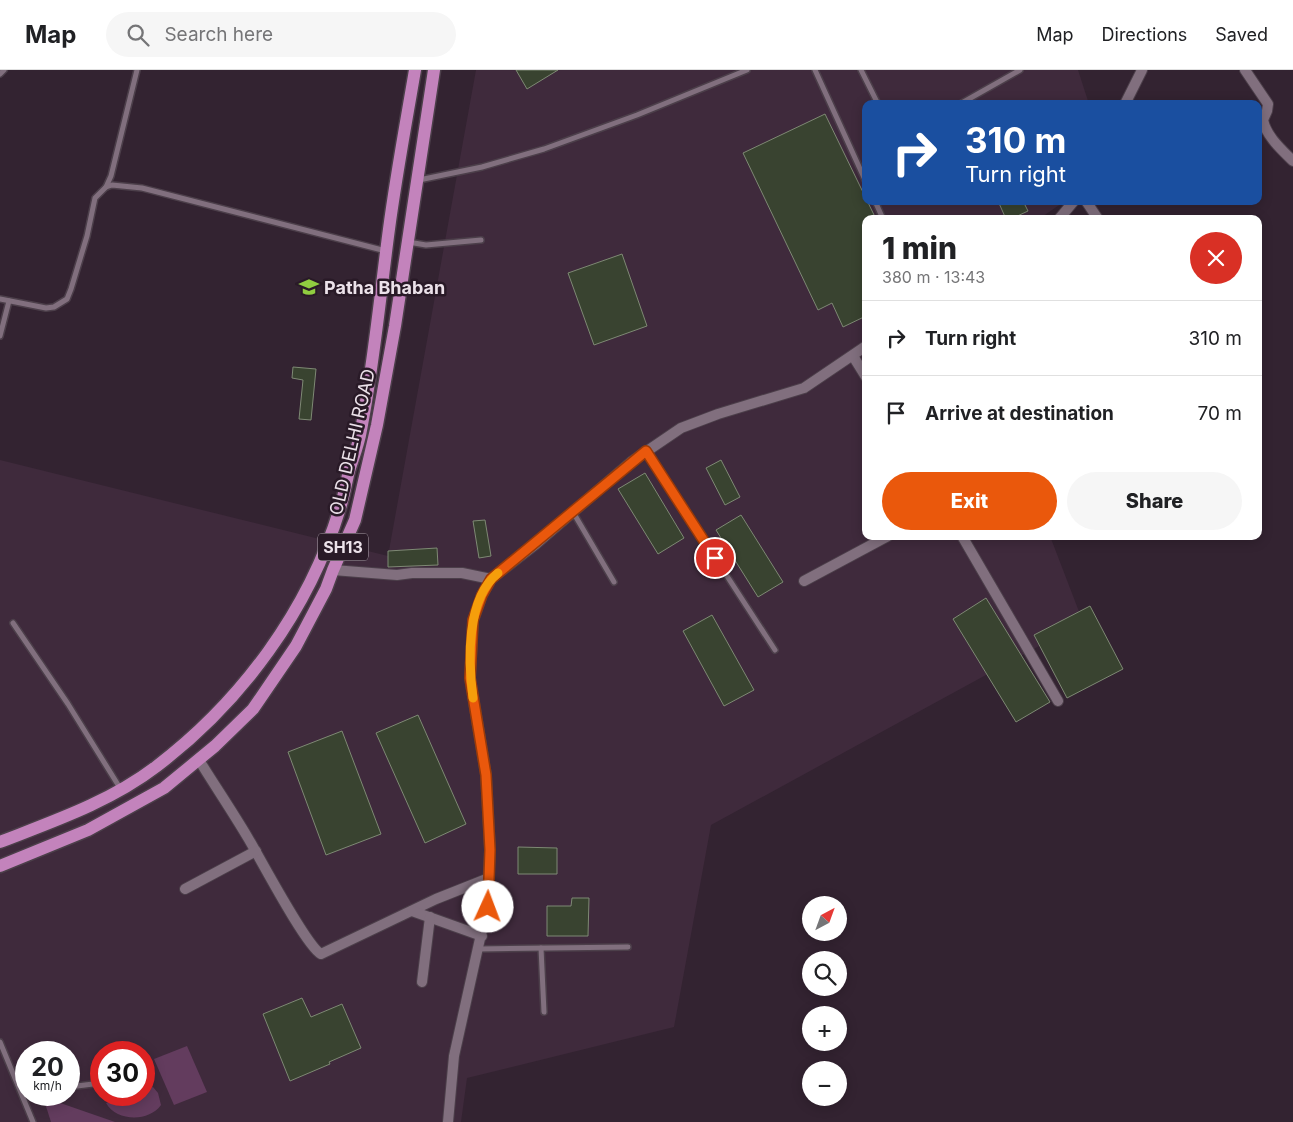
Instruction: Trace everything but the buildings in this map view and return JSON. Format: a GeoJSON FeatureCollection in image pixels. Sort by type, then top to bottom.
{"type":"FeatureCollection","features":[{"type":"Feature","properties":{"kind":"main road","name":"OLD DELHI ROAD"},"geometry":{"type":"LineString","coordinates":[[0,842],[76,812],[120,790],[157,766],[223,708],[265,657],[287,623],[319,563],[340,509],[361,433],[378,329],[387,251],[414,70]]}},
{"type":"Feature","properties":{"kind":"main road","name":"OLD DELHI ROAD"},"geometry":{"type":"LineString","coordinates":[[0,866],[88,830],[164,788],[215,746],[253,709],[296,646],[326,589],[354,520],[377,425],[408,242],[434,70]]}},
{"type":"Feature","properties":{"kind":"street"},"geometry":{"type":"LineString","coordinates":[[1127,100],[1142,70]]}},
{"type":"Feature","properties":{"kind":"street"},"geometry":{"type":"LineString","coordinates":[[1245,70],[1268,104],[1263,120],[1265,127],[1293,161]]}},
{"type":"Feature","properties":{"kind":"street"},"geometry":{"type":"LineString","coordinates":[[1062,215],[1071,205]]}},
{"type":"Feature","properties":{"kind":"street"},"geometry":{"type":"LineString","coordinates":[[448,1122],[454,1056],[488,907],[490,850],[486,775],[470,678],[473,620],[482,595],[491,579],[646,451],[681,428],[718,414],[804,388],[862,349]]}},
{"type":"Feature","properties":{"kind":"street"},"geometry":{"type":"LineString","coordinates":[[853,356],[862,371]]}},
{"type":"Feature","properties":{"kind":"street"},"geometry":{"type":"LineString","coordinates":[[804,581],[881,540]]}},
{"type":"Feature","properties":{"kind":"street"},"geometry":{"type":"LineString","coordinates":[[964,540],[1058,701]]}},
{"type":"Feature","properties":{"kind":"street"},"geometry":{"type":"LineString","coordinates":[[333,570],[397,575],[412,573],[462,574],[491,579]]}},
{"type":"Feature","properties":{"kind":"street"},"geometry":{"type":"LineString","coordinates":[[199,760],[256,851],[290,911],[314,949],[321,954],[412,911],[489,878]]}},
{"type":"Feature","properties":{"kind":"street"},"geometry":{"type":"LineString","coordinates":[[185,889],[256,851]]}},
{"type":"Feature","properties":{"kind":"street"},"geometry":{"type":"LineString","coordinates":[[412,911],[482,936]]}},
{"type":"Feature","properties":{"kind":"street"},"geometry":{"type":"LineString","coordinates":[[422,982],[430,917]]}},
{"type":"Feature","properties":{"kind":"lane"},"geometry":{"type":"LineString","coordinates":[[0,74],[4,70]]}},
{"type":"Feature","properties":{"kind":"lane"},"geometry":{"type":"LineString","coordinates":[[0,299],[46,308],[67,299],[87,236],[95,198],[106,186],[111,176],[137,70]]}},
{"type":"Feature","properties":{"kind":"lane"},"geometry":{"type":"LineString","coordinates":[[417,180],[482,167],[544,149],[637,115],[747,70]]}},
{"type":"Feature","properties":{"kind":"lane"},"geometry":{"type":"LineString","coordinates":[[815,70],[862,173]]}},
{"type":"Feature","properties":{"kind":"lane"},"geometry":{"type":"LineString","coordinates":[[861,70],[876,100]]}},
{"type":"Feature","properties":{"kind":"lane"},"geometry":{"type":"LineString","coordinates":[[967,100],[1020,70]]}},
{"type":"Feature","properties":{"kind":"lane"},"geometry":{"type":"LineString","coordinates":[[106,186],[125,185],[142,188],[387,251]]}},
{"type":"Feature","properties":{"kind":"lane"},"geometry":{"type":"LineString","coordinates":[[408,242],[426,245],[482,240]]}},
{"type":"Feature","properties":{"kind":"lane"},"geometry":{"type":"LineString","coordinates":[[0,336],[9,301]]}},
{"type":"Feature","properties":{"kind":"lane"},"geometry":{"type":"LineString","coordinates":[[646,451],[775,650]]}},
{"type":"Feature","properties":{"kind":"lane"},"geometry":{"type":"LineString","coordinates":[[573,511],[614,582]]}},
{"type":"Feature","properties":{"kind":"lane"},"geometry":{"type":"LineString","coordinates":[[13,623],[68,704],[120,790]]}},
{"type":"Feature","properties":{"kind":"lane"},"geometry":{"type":"LineString","coordinates":[[479,949],[628,947]]}},
{"type":"Feature","properties":{"kind":"lane"},"geometry":{"type":"LineString","coordinates":[[541,948],[544,1012]]}},
{"type":"Feature","properties":{"kind":"lane"},"geometry":{"type":"LineString","coordinates":[[0,1042],[15,1081]]}},
{"type":"Feature","properties":{"kind":"lane"},"geometry":{"type":"LineString","coordinates":[[26,1106],[33,1122]]}},
{"type":"Feature","properties":{"kind":"shaded area"},"geometry":{"type":"Polygon","coordinates":[[[476,70],[1078,70],[1088,100],[862,100],[862,205],[1059,205],[1045,215],[862,215],[862,540],[1052,540],[1083,622],[711,825],[674,1027],[467,1078],[461,1122],[0,1122],[0,460],[388,556],[476,70]]]}},
{"type":"Feature","properties":{"kind":"shaded area"},"geometry":{"type":"Polygon","coordinates":[[[187,1046],[207,1092],[174,1105],[155,1059],[187,1046]]]}},
{"type":"Feature","properties":{"kind":"shaded area"},"geometry":{"type":"Polygon","coordinates":[[[155,1089],[158,1093],[161,1105],[149,1115],[133,1118],[118,1114],[108,1106],[155,1106],[155,1089]]]}},
{"type":"Feature","properties":{"kind":"shaded area"},"geometry":{"type":"Polygon","coordinates":[[[46,1106],[69,1106],[115,1122],[51,1122],[46,1106]]]}},
{"type":"Feature","properties":{"kind":"slow traffic"},"geometry":{"type":"LineString","coordinates":[[473,698],[470,678],[473,620],[482,595],[491,579],[498,573]]}},
{"type":"Feature","properties":{"kind":"place","name":"Patha Bhaban"},"geometry":{"type":"Point","coordinates":[309,287]}},
{"type":"Feature","properties":{"kind":"route"},"geometry":{"type":"LineString","coordinates":[[488,907],[490,850],[486,775],[470,678],[473,620],[482,595],[491,579],[536,544],[646,451],[715,558]]}}]}
